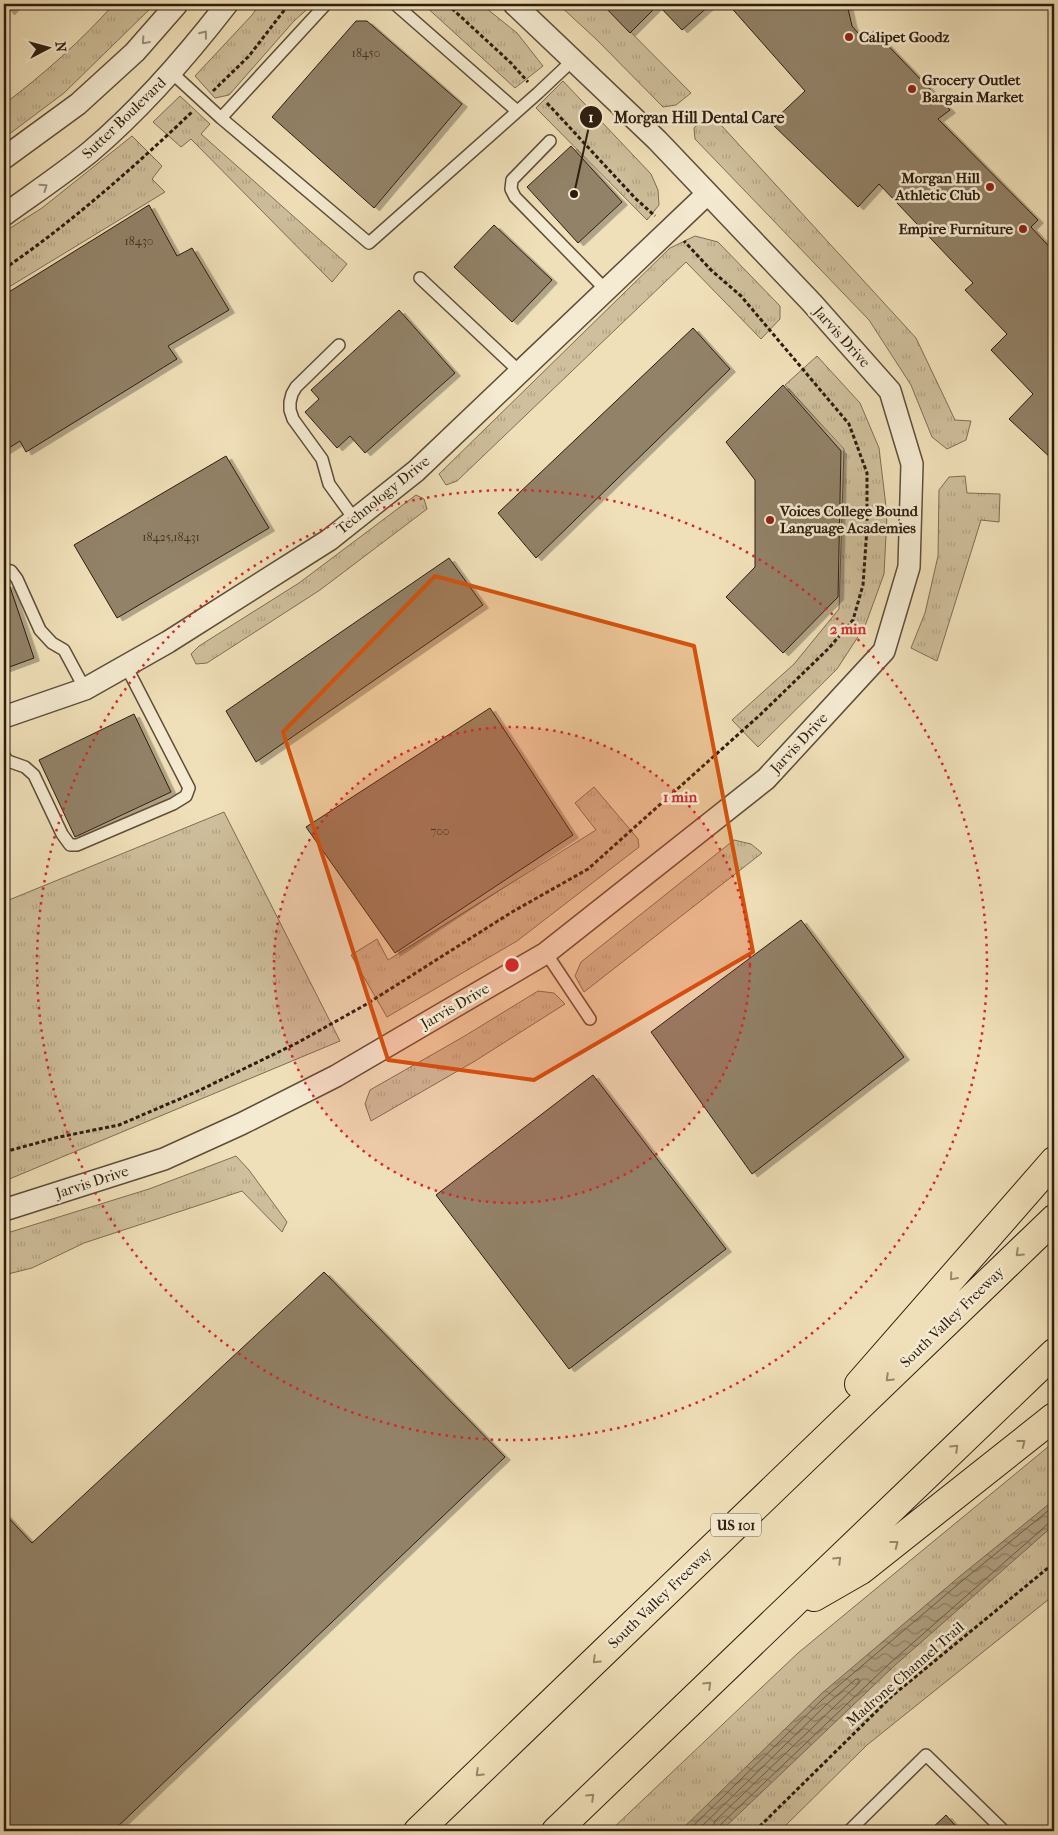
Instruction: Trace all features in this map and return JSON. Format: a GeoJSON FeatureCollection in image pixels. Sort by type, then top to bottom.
{"type":"FeatureCollection","features":[{"type":"Feature","properties":{"kind":"highway"},"geometry":{"type":"LineString","coordinates":[[737,1524],[1054,1162]]}},
{"type":"Feature","properties":{"kind":"highway","name":"South Valley Freeway"},"geometry":{"type":"LineString","coordinates":[[418,1831],[1054,1220]]}},
{"type":"Feature","properties":{"kind":"highway"},"geometry":{"type":"LineString","coordinates":[[556,1831],[1054,1352]]}},
{"type":"Feature","properties":{"kind":"highway"},"geometry":{"type":"LineString","coordinates":[[780,1616],[862,1570],[1054,1417]]}},
{"type":"Feature","properties":{"kind":"street"},"geometry":{"type":"LineString","coordinates":[[4,158],[78,104],[135,52],[177,4]]}},
{"type":"Feature","properties":{"kind":"street","name":"Sutter Boulevard"},"geometry":{"type":"LineString","coordinates":[[4,214],[48,184],[91,151],[142,103],[186,56],[227,4]]}},
{"type":"Feature","properties":{"kind":"street","name":"Jarvis Drive"},"geometry":{"type":"LineString","coordinates":[[4,1210],[164,1159],[241,1124],[336,1076],[546,953],[766,779],[884,651],[910,567],[912,464],[890,391],[812,303],[657,140],[514,4]]}},
{"type":"Feature","properties":{"kind":"street","name":"Technology Drive"},"geometry":{"type":"LineString","coordinates":[[4,718],[85,689],[168,642],[329,540],[416,471],[707,194]]}},
{"type":"Feature","properties":{"kind":"lane"},"geometry":{"type":"LineString","coordinates":[[221,118],[326,4]]}},
{"type":"Feature","properties":{"kind":"lane"},"geometry":{"type":"LineString","coordinates":[[395,4],[517,112]]}},
{"type":"Feature","properties":{"kind":"lane"},"geometry":{"type":"LineString","coordinates":[[171,72],[221,118],[369,243],[573,60]]}},
{"type":"Feature","properties":{"kind":"lane"},"geometry":{"type":"LineString","coordinates":[[550,141],[512,180],[511,188],[515,197],[606,290]]}},
{"type":"Feature","properties":{"kind":"lane"},"geometry":{"type":"LineString","coordinates":[[420,278],[520,372]]}},
{"type":"Feature","properties":{"kind":"lane"},"geometry":{"type":"LineString","coordinates":[[339,345],[296,387],[292,394],[290,410],[293,419],[322,459],[329,484],[355,520]]}},
{"type":"Feature","properties":{"kind":"lane"},"geometry":{"type":"LineString","coordinates":[[4,570],[11,571],[17,579],[40,630],[52,643],[64,650],[85,689]]}},
{"type":"Feature","properties":{"kind":"lane"},"geometry":{"type":"LineString","coordinates":[[5,760],[25,767],[34,775],[62,834],[70,845],[77,845],[173,804],[186,796],[189,788],[126,666]]}},
{"type":"Feature","properties":{"kind":"lane"},"geometry":{"type":"LineString","coordinates":[[546,953],[590,1019]]}},
{"type":"Feature","properties":{"kind":"lane"},"geometry":{"type":"LineString","coordinates":[[849,1831],[926,1755],[1004,1831]]}},
{"type":"Feature","properties":{"kind":"path"},"geometry":{"type":"LineString","coordinates":[[4,269],[50,236],[157,145],[249,56],[289,4]]}},
{"type":"Feature","properties":{"kind":"path"},"geometry":{"type":"LineString","coordinates":[[4,1152],[59,1137],[119,1125],[196,1092],[297,1043],[365,1005],[512,912],[588,869],[762,714],[828,648],[853,620],[863,585],[867,528],[867,473],[849,424],[742,296],[711,270],[689,245],[635,198],[511,63],[446,4]]}},
{"type":"Feature","properties":{"kind":"path","name":"Madrone Channel Trail"},"geometry":{"type":"LineString","coordinates":[[755,1831],[892,1696],[1054,1563]]}},
{"type":"Feature","properties":{"kind":"highlighted area"},"geometry":{"type":"Polygon","coordinates":[[[435,576],[694,646],[753,952],[534,1080],[388,1060],[283,732],[435,576]]]}},
{"type":"Feature","properties":{"kind":"green space"},"geometry":{"type":"Polygon","coordinates":[[[114,4],[155,4],[64,93],[4,138],[4,104],[62,57],[114,4]]]}},
{"type":"Feature","properties":{"kind":"green space"},"geometry":{"type":"Polygon","coordinates":[[[260,4],[313,4],[294,21],[229,95],[215,98],[195,76],[260,4]]]}},
{"type":"Feature","properties":{"kind":"green space"},"geometry":{"type":"Polygon","coordinates":[[[423,4],[481,4],[517,33],[543,66],[515,88],[423,4]]]}},
{"type":"Feature","properties":{"kind":"green space"},"geometry":{"type":"Polygon","coordinates":[[[558,4],[603,4],[691,93],[676,105],[663,107],[597,40],[558,4]]]}},
{"type":"Feature","properties":{"kind":"green space"},"geometry":{"type":"Polygon","coordinates":[[[563,81],[651,174],[658,190],[659,205],[647,220],[536,108],[563,81]]]}},
{"type":"Feature","properties":{"kind":"green space"},"geometry":{"type":"Polygon","coordinates":[[[180,96],[210,124],[201,134],[347,264],[332,282],[191,139],[181,147],[153,122],[180,96]]]}},
{"type":"Feature","properties":{"kind":"green space"},"geometry":{"type":"Polygon","coordinates":[[[710,113],[916,338],[955,420],[971,421],[966,440],[947,449],[932,437],[911,385],[869,320],[695,139],[694,128],[710,113]]]}},
{"type":"Feature","properties":{"kind":"green space"},"geometry":{"type":"Polygon","coordinates":[[[132,136],[162,166],[152,179],[165,192],[4,290],[4,232],[42,208],[132,136]]]}},
{"type":"Feature","properties":{"kind":"green space"},"geometry":{"type":"Polygon","coordinates":[[[695,236],[718,242],[780,306],[780,319],[761,339],[686,262],[457,481],[446,485],[439,474],[670,248],[695,236]]]}},
{"type":"Feature","properties":{"kind":"green space"},"geometry":{"type":"Polygon","coordinates":[[[817,356],[860,403],[879,448],[887,515],[884,574],[865,626],[837,669],[758,747],[732,720],[794,664],[839,609],[844,449],[785,385],[817,356]]]}},
{"type":"Feature","properties":{"kind":"green space"},"geometry":{"type":"Polygon","coordinates":[[[965,476],[967,493],[1000,494],[999,522],[981,520],[937,661],[911,648],[925,613],[938,556],[939,490],[949,477],[965,476]]]}},
{"type":"Feature","properties":{"kind":"green space"},"geometry":{"type":"Polygon","coordinates":[[[416,495],[424,499],[427,509],[320,590],[207,663],[196,664],[191,654],[199,646],[299,583],[416,495]]]}},
{"type":"Feature","properties":{"kind":"green space"},"geometry":{"type":"Polygon","coordinates":[[[594,787],[638,839],[639,847],[517,941],[387,1017],[351,955],[377,939],[388,960],[596,830],[575,803],[594,787]]]}},
{"type":"Feature","properties":{"kind":"green space"},"geometry":{"type":"Polygon","coordinates":[[[224,812],[340,1041],[7,1180],[4,1163],[4,902],[224,812]]]}},
{"type":"Feature","properties":{"kind":"green space"},"geometry":{"type":"Polygon","coordinates":[[[734,840],[751,844],[762,853],[584,992],[575,976],[581,962],[734,840]]]}},
{"type":"Feature","properties":{"kind":"green space"},"geometry":{"type":"Polygon","coordinates":[[[538,991],[554,993],[565,1004],[475,1061],[371,1121],[365,1104],[370,1090],[463,1037],[538,991]]]}},
{"type":"Feature","properties":{"kind":"green space"},"geometry":{"type":"Polygon","coordinates":[[[236,1156],[249,1170],[287,1222],[282,1232],[242,1191],[84,1243],[32,1268],[4,1275],[4,1234],[149,1189],[236,1156]]]}},
{"type":"Feature","properties":{"kind":"green space"},"geometry":{"type":"Polygon","coordinates":[[[1054,1442],[1054,1595],[867,1745],[780,1831],[610,1831],[798,1653],[1054,1442]]]}},
{"type":"Feature","properties":{"kind":"water"},"geometry":{"type":"Polygon","coordinates":[[[1054,1500],[1054,1525],[893,1667],[721,1831],[680,1831],[821,1694],[959,1577],[1054,1500]]]}},
{"type":"Feature","properties":{"kind":"building"},"geometry":{"type":"Polygon","coordinates":[[[4,4],[17,4],[9,12],[4,4]]]}},
{"type":"Feature","properties":{"kind":"building"},"geometry":{"type":"Polygon","coordinates":[[[602,4],[711,4],[682,30],[658,5],[630,33],[602,4]]]}},
{"type":"Feature","properties":{"kind":"building"},"geometry":{"type":"Polygon","coordinates":[[[728,4],[847,4],[852,26],[864,40],[874,31],[950,110],[938,119],[1038,220],[1031,227],[1054,252],[1054,461],[1009,419],[1033,394],[991,350],[1007,334],[965,290],[973,283],[879,184],[858,207],[771,123],[805,91],[728,4]]]}},
{"type":"Feature","properties":{"kind":"building"},"geometry":{"type":"Polygon","coordinates":[[[356,21],[367,21],[462,104],[374,208],[272,117],[356,21]]]}},
{"type":"Feature","properties":{"kind":"building"},"geometry":{"type":"Polygon","coordinates":[[[571,146],[622,202],[578,243],[527,187],[571,146]]]}},
{"type":"Feature","properties":{"kind":"building"},"geometry":{"type":"Polygon","coordinates":[[[149,205],[177,256],[192,248],[229,310],[168,346],[177,359],[26,452],[20,441],[4,451],[4,295],[149,205]]]}},
{"type":"Feature","properties":{"kind":"building"},"geometry":{"type":"Polygon","coordinates":[[[494,225],[552,280],[512,322],[454,267],[494,225]]]}},
{"type":"Feature","properties":{"kind":"building"},"geometry":{"type":"Polygon","coordinates":[[[399,310],[455,373],[365,453],[350,436],[337,448],[305,412],[319,399],[311,390],[399,310]]]}},
{"type":"Feature","properties":{"kind":"building"},"geometry":{"type":"Polygon","coordinates":[[[693,328],[730,369],[536,558],[498,513],[693,328]]]}},
{"type":"Feature","properties":{"kind":"building"},"geometry":{"type":"Polygon","coordinates":[[[783,385],[841,451],[838,597],[783,653],[726,597],[755,567],[755,480],[726,442],[783,385]]]}},
{"type":"Feature","properties":{"kind":"building"},"geometry":{"type":"Polygon","coordinates":[[[226,456],[269,528],[117,618],[74,545],[226,456]]]}},
{"type":"Feature","properties":{"kind":"building"},"geometry":{"type":"Polygon","coordinates":[[[449,558],[483,605],[256,762],[226,711],[449,558]]]}},
{"type":"Feature","properties":{"kind":"building"},"geometry":{"type":"Polygon","coordinates":[[[9,584],[34,658],[4,669],[4,585],[9,584]]]}},
{"type":"Feature","properties":{"kind":"building"},"geometry":{"type":"Polygon","coordinates":[[[490,708],[573,835],[395,953],[306,827],[490,708]]]}},
{"type":"Feature","properties":{"kind":"building"},"geometry":{"type":"Polygon","coordinates":[[[134,714],[171,792],[75,837],[39,760],[134,714]]]}},
{"type":"Feature","properties":{"kind":"building"},"geometry":{"type":"Polygon","coordinates":[[[801,920],[904,1057],[752,1174],[651,1032],[801,920]]]}},
{"type":"Feature","properties":{"kind":"building"},"geometry":{"type":"Polygon","coordinates":[[[593,1075],[726,1249],[569,1369],[436,1195],[593,1075]]]}},
{"type":"Feature","properties":{"kind":"building"},"geometry":{"type":"Polygon","coordinates":[[[324,1272],[505,1457],[113,1831],[4,1831],[4,1513],[32,1543],[324,1272]]]}},
{"type":"Feature","properties":{"kind":"building"},"geometry":{"type":"Polygon","coordinates":[[[946,1815],[960,1831],[929,1831],[946,1815]]]}},
{"type":"Feature","properties":{"kind":"place","name":"Calipet Goodz"},"geometry":{"type":"Point","coordinates":[849,37]}},
{"type":"Feature","properties":{"kind":"place","name":"Grocery Outlet Bargain Market"},"geometry":{"type":"Point","coordinates":[912,89]}},
{"type":"Feature","properties":{"kind":"place","name":"Morgan Hill Athletic Club"},"geometry":{"type":"Point","coordinates":[990,187]}},
{"type":"Feature","properties":{"kind":"place","name":"Morgan Hill Dental Care"},"geometry":{"type":"Point","coordinates":[574,194]}},
{"type":"Feature","properties":{"kind":"place","name":"Empire Furniture"},"geometry":{"type":"Point","coordinates":[1023,229]}},
{"type":"Feature","properties":{"kind":"place","name":"Voices College Bound Language Academies"},"geometry":{"type":"Point","coordinates":[770,520]}}]}
